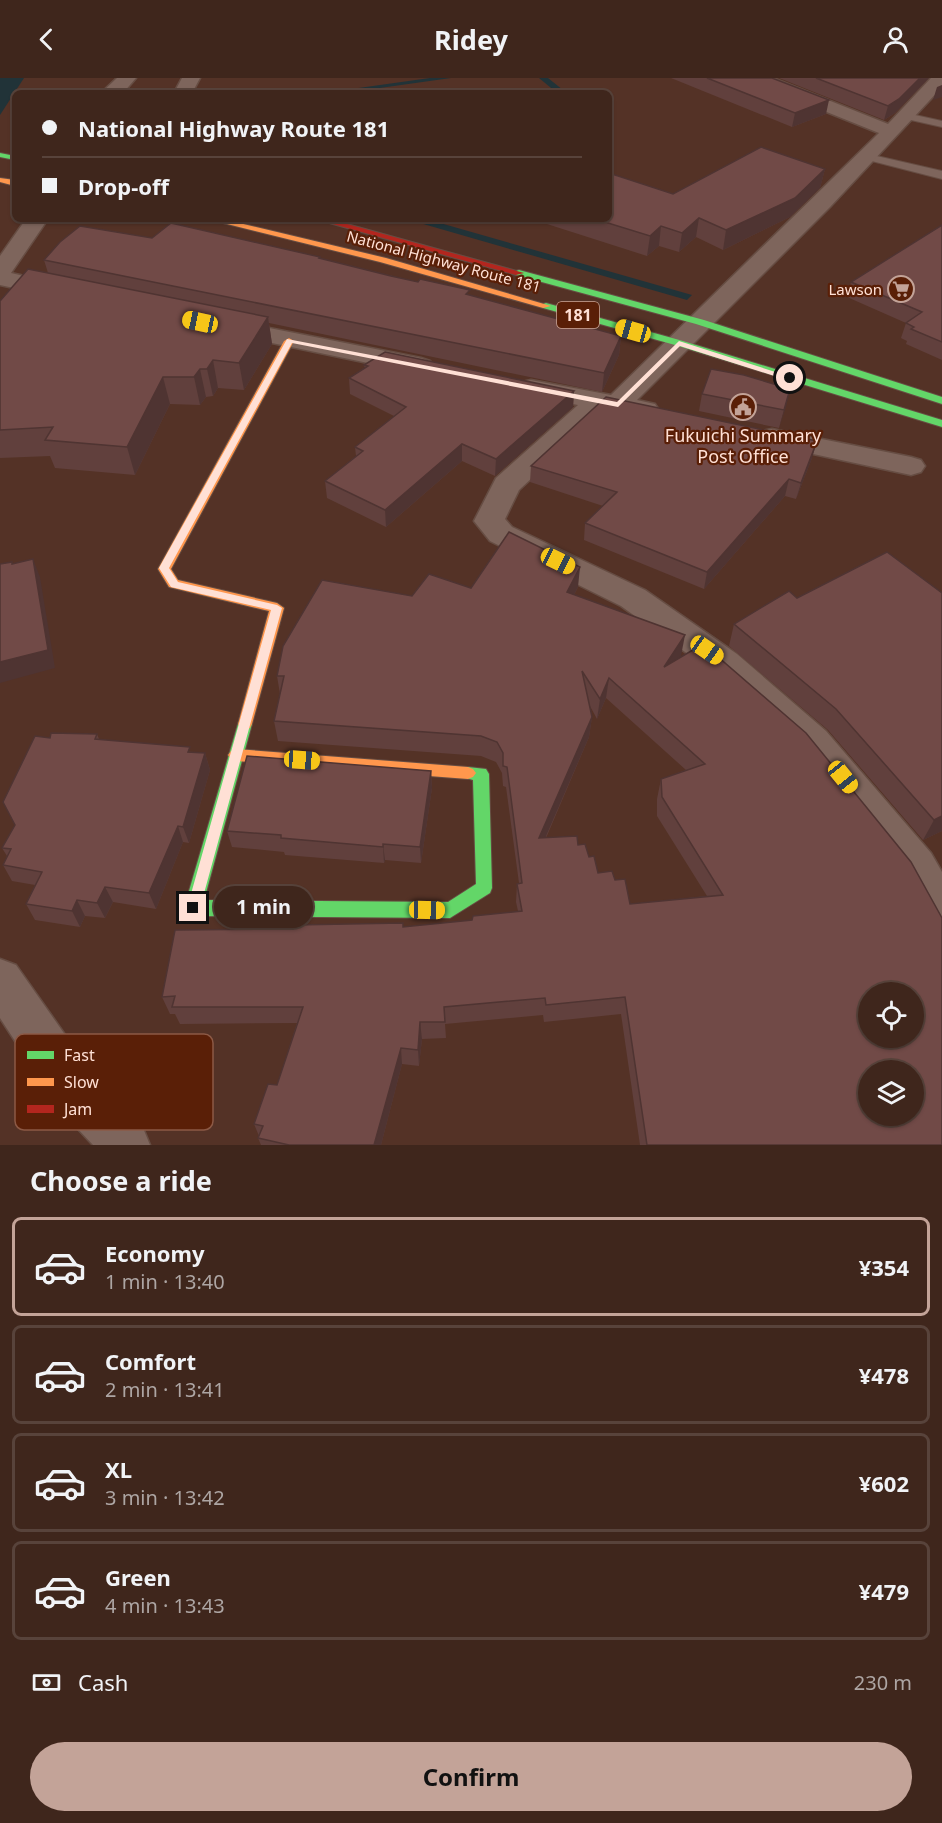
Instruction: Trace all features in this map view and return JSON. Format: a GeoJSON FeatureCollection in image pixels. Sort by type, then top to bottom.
{"type":"FeatureCollection","features":[{"type":"Feature","properties":{"kind":"main road","name":"National Highway Route 181"},"geometry":{"type":"LineString","coordinates":[[224,222],[383,260],[679,344],[942,424]]}},
{"type":"Feature","properties":{"kind":"main road","name":"National Highway Route 181"},"geometry":{"type":"LineString","coordinates":[[330,222],[700,322],[942,401]]}},
{"type":"Feature","properties":{"kind":"main road"},"geometry":{"type":"LineString","coordinates":[[236,755],[480,774],[484,888],[450,910],[193,908],[277,608],[174,584],[164,568],[290,341]]}},
{"type":"Feature","properties":{"kind":"street"},"geometry":{"type":"LineString","coordinates":[[116,90],[127,78]]}},
{"type":"Feature","properties":{"kind":"street"},"geometry":{"type":"LineString","coordinates":[[758,78],[892,132]]}},
{"type":"Feature","properties":{"kind":"street"},"geometry":{"type":"LineString","coordinates":[[941,78],[868,157],[679,344],[506,485],[489,521],[501,534],[633,598],[725,663],[813,741],[916,866],[942,911]]}},
{"type":"Feature","properties":{"kind":"street"},"geometry":{"type":"LineString","coordinates":[[0,273],[35,222]]}},
{"type":"Feature","properties":{"kind":"street"},"geometry":{"type":"LineString","coordinates":[[0,278],[81,296]]}},
{"type":"Feature","properties":{"kind":"street"},"geometry":{"type":"LineString","coordinates":[[208,323],[438,370]]}},
{"type":"Feature","properties":{"kind":"street"},"geometry":{"type":"LineString","coordinates":[[507,383],[665,414]]}},
{"type":"Feature","properties":{"kind":"street"},"geometry":{"type":"LineString","coordinates":[[747,431],[911,466]]}},
{"type":"Feature","properties":{"kind":"street"},"geometry":{"type":"LineString","coordinates":[[0,980],[37,1034]]}},
{"type":"Feature","properties":{"kind":"street"},"geometry":{"type":"LineString","coordinates":[[112,1130],[126,1145]]}},
{"type":"Feature","properties":{"kind":"lane"},"geometry":{"type":"LineString","coordinates":[[906,116],[942,124]]}},
{"type":"Feature","properties":{"kind":"lane"},"geometry":{"type":"LineString","coordinates":[[868,157],[942,175]]}},
{"type":"Feature","properties":{"kind":"shaded area"},"geometry":{"type":"Polygon","coordinates":[[[0,78],[24,78],[16,90],[12,90],[12,96],[0,115],[0,78]]]}},
{"type":"Feature","properties":{"kind":"shaded area"},"geometry":{"type":"Polygon","coordinates":[[[416,222],[436,222],[692,295],[687,300],[416,222]]]}},
{"type":"Feature","properties":{"kind":"building"},"geometry":{"type":"Polygon","coordinates":[[[707,78],[772,78],[829,100],[795,113],[707,78]]]}},
{"type":"Feature","properties":{"kind":"building"},"geometry":{"type":"Polygon","coordinates":[[[816,78],[920,78],[899,99],[888,106],[816,78]]]}},
{"type":"Feature","properties":{"kind":"building"},"geometry":{"type":"Polygon","coordinates":[[[761,147],[825,169],[795,198],[726,230],[699,218],[682,233],[661,226],[650,236],[605,222],[612,222],[612,174],[673,194],[761,147]]]}},
{"type":"Feature","properties":{"kind":"building"},"geometry":{"type":"Polygon","coordinates":[[[171,223],[320,257],[391,276],[418,282],[420,279],[470,290],[466,294],[621,336],[604,373],[44,260],[60,242],[80,226],[152,238],[171,223]]]}},
{"type":"Feature","properties":{"kind":"building"},"geometry":{"type":"Polygon","coordinates":[[[942,225],[942,342],[911,329],[914,327],[906,323],[922,312],[851,282],[942,225]]]}},
{"type":"Feature","properties":{"kind":"building"},"geometry":{"type":"Polygon","coordinates":[[[28,269],[268,317],[239,363],[213,360],[207,369],[200,369],[194,377],[163,377],[127,447],[45,440],[53,427],[0,430],[0,301],[28,269]]]}},
{"type":"Feature","properties":{"kind":"building"},"geometry":{"type":"Polygon","coordinates":[[[385,352],[574,391],[496,459],[462,444],[385,510],[325,481],[363,451],[355,447],[406,407],[349,378],[385,352]]]}},
{"type":"Feature","properties":{"kind":"building"},"geometry":{"type":"Polygon","coordinates":[[[711,369],[744,375],[790,389],[784,410],[702,394],[711,369]]]}},
{"type":"Feature","properties":{"kind":"building"},"geometry":{"type":"Polygon","coordinates":[[[606,397],[817,441],[801,483],[789,479],[707,572],[585,523],[617,492],[531,466],[606,397]]]}},
{"type":"Feature","properties":{"kind":"building"},"geometry":{"type":"Polygon","coordinates":[[[509,532],[580,567],[567,592],[685,635],[664,667],[703,644],[806,733],[911,862],[942,918],[942,1145],[647,1145],[625,997],[546,1005],[545,998],[444,1007],[445,1022],[420,1022],[418,1050],[401,1048],[374,1145],[289,1145],[258,1138],[263,1126],[254,1124],[268,1084],[277,1085],[303,1007],[172,1007],[175,996],[162,997],[175,930],[293,929],[294,925],[403,923],[403,927],[472,920],[473,916],[522,911],[517,884],[522,883],[507,767],[503,766],[503,753],[497,742],[481,736],[274,721],[284,676],[277,676],[283,646],[322,580],[412,596],[429,574],[471,588],[509,532]],[[582,671],[592,717],[539,838],[577,836],[578,845],[585,844],[589,857],[594,856],[598,873],[612,871],[615,880],[625,879],[630,904],[723,895],[662,797],[661,779],[705,764],[609,678],[600,699],[582,671]]]}},
{"type":"Feature","properties":{"kind":"building"},"geometry":{"type":"Polygon","coordinates":[[[887,552],[942,593],[942,816],[934,820],[836,709],[734,624],[789,591],[797,598],[887,552]]]}},
{"type":"Feature","properties":{"kind":"building"},"geometry":{"type":"Polygon","coordinates":[[[33,559],[48,650],[0,662],[0,564],[33,559]]]}},
{"type":"Feature","properties":{"kind":"building"},"geometry":{"type":"Polygon","coordinates":[[[51,733],[97,734],[95,739],[190,747],[188,752],[205,753],[183,827],[178,826],[149,893],[105,887],[97,903],[77,900],[72,911],[26,904],[42,872],[3,865],[11,849],[2,848],[15,825],[3,802],[35,736],[50,738],[51,733]]]}},
{"type":"Feature","properties":{"kind":"building"},"geometry":{"type":"Polygon","coordinates":[[[247,756],[431,771],[420,847],[383,844],[383,847],[227,831],[247,756]]]}},
{"type":"Feature","properties":{"kind":"waterway"},"geometry":{"type":"LineString","coordinates":[[351,90],[447,78]]}},
{"type":"Feature","properties":{"kind":"waterway"},"geometry":{"type":"LineString","coordinates":[[543,78],[559,90]]}},
{"type":"Feature","properties":{"kind":"traffic: fast"},"geometry":{"type":"LineString","coordinates":[[0,155],[12,157]]}},
{"type":"Feature","properties":{"kind":"traffic: fast"},"geometry":{"type":"LineString","coordinates":[[519,273],[700,322],[942,401]]}},
{"type":"Feature","properties":{"kind":"traffic: fast"},"geometry":{"type":"LineString","coordinates":[[546,306],[679,343],[942,424]]}},
{"type":"Feature","properties":{"kind":"traffic: fast"},"geometry":{"type":"LineString","coordinates":[[245,724],[193,908],[450,910],[484,888],[481,774],[468,773]]}},
{"type":"Feature","properties":{"kind":"traffic: slow"},"geometry":{"type":"LineString","coordinates":[[0,180],[12,182]]}},
{"type":"Feature","properties":{"kind":"traffic: slow"},"geometry":{"type":"LineString","coordinates":[[224,222],[383,260],[546,306]]}},
{"type":"Feature","properties":{"kind":"traffic: slow"},"geometry":{"type":"LineString","coordinates":[[245,724],[277,608],[174,584],[164,569],[289,341]]}},
{"type":"Feature","properties":{"kind":"traffic: slow"},"geometry":{"type":"LineString","coordinates":[[236,755],[468,773]]}},
{"type":"Feature","properties":{"kind":"traffic: jam"},"geometry":{"type":"LineString","coordinates":[[330,222],[519,273]]}},
{"type":"Feature","properties":{"kind":"place","name":"Lawson"},"geometry":{"type":"Point","coordinates":[901,289]}},
{"type":"Feature","properties":{"kind":"place","name":"Fukuichi Summary Post Office"},"geometry":{"type":"Point","coordinates":[743,407]}},
{"type":"Feature","properties":{"kind":"route"},"geometry":{"type":"LineString","coordinates":[[193,908],[277,608],[174,584],[164,568],[290,341],[618,404],[679,344],[790,378]]}}]}
